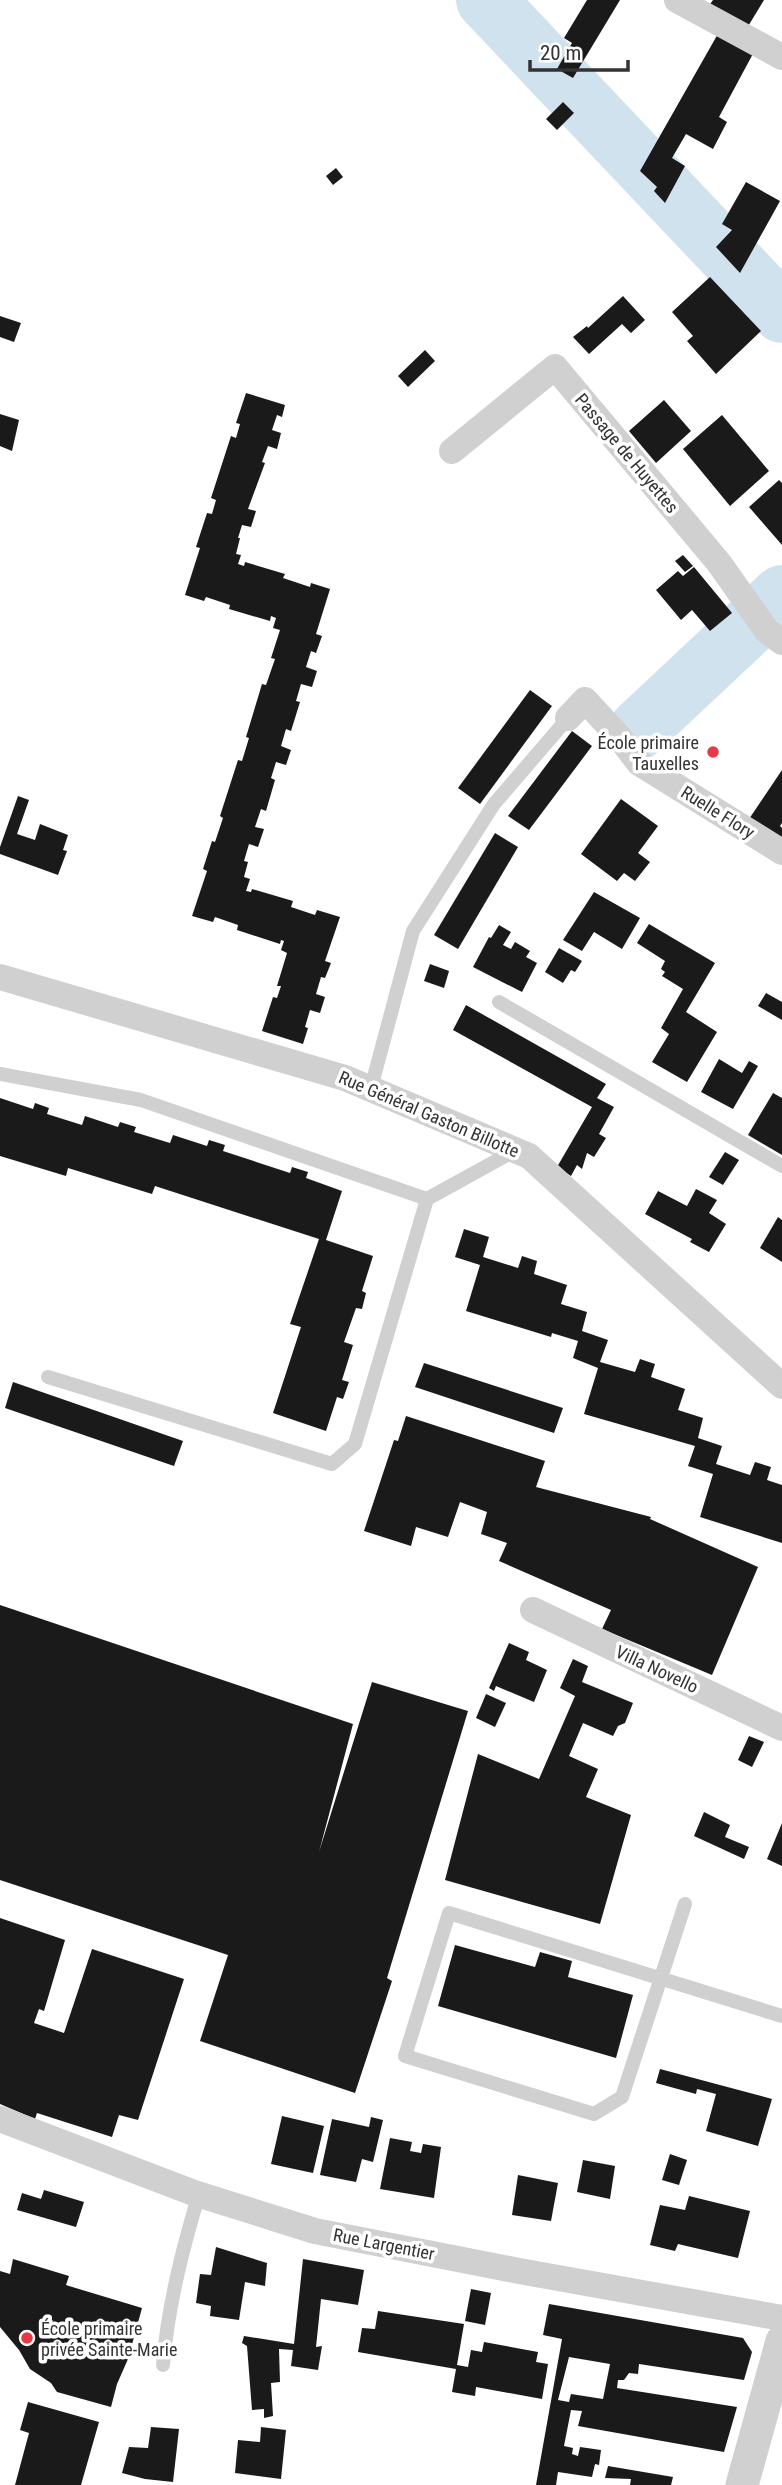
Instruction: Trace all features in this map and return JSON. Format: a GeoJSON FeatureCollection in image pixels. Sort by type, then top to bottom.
{"type":"FeatureCollection","features":[{"type":"Feature","properties":{"kind":"street"},"geometry":{"type":"LineString","coordinates":[[677,0],[782,57]]}},
{"type":"Feature","properties":{"kind":"street","name":"Passage de Huyettes"},"geometry":{"type":"LineString","coordinates":[[452,451],[555,367],[719,562],[750,610],[774,637]]}},
{"type":"Feature","properties":{"kind":"street","name":"Ruelle Flory"},"geometry":{"type":"LineString","coordinates":[[568,718],[585,700],[639,763],[782,852]]}},
{"type":"Feature","properties":{"kind":"street","name":"Rue Général Gaston Billotte"},"geometry":{"type":"LineString","coordinates":[[0,977],[345,1077],[529,1156],[782,1386]]}},
{"type":"Feature","properties":{"kind":"street","name":"Villa Novello"},"geometry":{"type":"LineString","coordinates":[[533,1610],[782,1728]]}},
{"type":"Feature","properties":{"kind":"street","name":"Rue Largentier"},"geometry":{"type":"LineString","coordinates":[[0,2119],[199,2194],[315,2231],[782,2318]]}},
{"type":"Feature","properties":{"kind":"street"},"geometry":{"type":"LineString","coordinates":[[742,2485],[782,2341]]}},
{"type":"Feature","properties":{"kind":"lane"},"geometry":{"type":"LineString","coordinates":[[371,1088],[413,931],[494,804],[568,718]]}},
{"type":"Feature","properties":{"kind":"lane"},"geometry":{"type":"LineString","coordinates":[[499,1002],[782,1166]]}},
{"type":"Feature","properties":{"kind":"lane"},"geometry":{"type":"LineString","coordinates":[[0,1074],[141,1100],[427,1199]]}},
{"type":"Feature","properties":{"kind":"lane"},"geometry":{"type":"LineString","coordinates":[[48,1377],[332,1464],[355,1444],[427,1199],[516,1150]]}},
{"type":"Feature","properties":{"kind":"lane"},"geometry":{"type":"LineString","coordinates":[[685,1904],[661,1978],[622,2097],[593,2115],[405,2056],[449,1913],[661,1978],[782,2016]]}},
{"type":"Feature","properties":{"kind":"lane"},"geometry":{"type":"LineString","coordinates":[[163,2365],[166,2331],[180,2258],[199,2194]]}},
{"type":"Feature","properties":{"kind":"building"},"geometry":{"type":"Polygon","coordinates":[[[587,0],[620,0],[573,78],[557,69],[572,43],[564,38],[587,0]]]}},
{"type":"Feature","properties":{"kind":"building"},"geometry":{"type":"Polygon","coordinates":[[[713,0],[764,0],[747,28],[708,7],[713,0]]]}},
{"type":"Feature","properties":{"kind":"building"},"geometry":{"type":"Polygon","coordinates":[[[719,32],[755,50],[719,117],[727,122],[713,149],[686,134],[672,158],[685,166],[665,203],[654,191],[657,187],[640,171],[719,32]]]}},
{"type":"Feature","properties":{"kind":"building"},"geometry":{"type":"Polygon","coordinates":[[[563,102],[574,113],[557,130],[546,119],[563,102]]]}},
{"type":"Feature","properties":{"kind":"building"},"geometry":{"type":"Polygon","coordinates":[[[336,168],[343,177],[333,185],[326,176],[336,168]]]}},
{"type":"Feature","properties":{"kind":"building"},"geometry":{"type":"Polygon","coordinates":[[[746,182],[780,201],[740,273],[716,247],[732,230],[722,224],[746,182]]]}},
{"type":"Feature","properties":{"kind":"building"},"geometry":{"type":"Polygon","coordinates":[[[710,277],[761,331],[716,374],[687,341],[693,336],[672,312],[710,277]]]}},
{"type":"Feature","properties":{"kind":"building"},"geometry":{"type":"Polygon","coordinates":[[[623,296],[645,320],[631,333],[622,324],[589,354],[573,337],[587,326],[588,328],[623,296]]]}},
{"type":"Feature","properties":{"kind":"building"},"geometry":{"type":"Polygon","coordinates":[[[0,316],[21,323],[14,342],[0,337],[0,316]]]}},
{"type":"Feature","properties":{"kind":"building"},"geometry":{"type":"Polygon","coordinates":[[[425,350],[435,361],[408,387],[398,376],[425,350]]]}},
{"type":"Feature","properties":{"kind":"building"},"geometry":{"type":"Polygon","coordinates":[[[246,393],[285,405],[282,417],[277,415],[272,430],[281,433],[277,449],[268,446],[262,462],[265,463],[248,509],[256,511],[251,527],[242,525],[238,538],[236,554],[241,555],[238,564],[244,566],[245,562],[285,574],[283,578],[310,587],[311,583],[330,589],[316,634],[322,636],[316,653],[311,651],[306,667],[317,671],[312,687],[301,684],[296,701],[300,702],[291,731],[286,729],[281,746],[291,750],[286,765],[276,762],[271,778],[275,780],[266,811],[261,809],[255,827],[264,829],[258,847],[249,844],[244,861],[248,862],[244,877],[250,879],[246,891],[251,892],[252,889],[293,901],[291,907],[315,915],[317,910],[340,917],[325,961],[331,963],[325,978],[321,977],[316,994],[325,997],[320,1013],[310,1010],[303,1044],[262,1031],[273,997],[277,998],[281,986],[277,986],[287,953],[281,950],[284,941],[281,940],[280,944],[237,930],[238,925],[215,917],[213,922],[192,916],[207,871],[203,869],[223,818],[220,816],[238,760],[242,761],[249,738],[246,737],[262,684],[266,685],[275,659],[271,658],[280,630],[273,628],[276,618],[271,616],[270,621],[229,609],[230,605],[206,597],[204,601],[185,595],[200,548],[196,547],[207,513],[212,514],[216,500],[211,498],[231,436],[236,438],[240,424],[236,423],[246,393]]]}},
{"type":"Feature","properties":{"kind":"building"},"geometry":{"type":"Polygon","coordinates":[[[664,400],[691,431],[656,463],[629,431],[664,400]]]}},
{"type":"Feature","properties":{"kind":"building"},"geometry":{"type":"Polygon","coordinates":[[[0,414],[19,420],[12,451],[0,446],[0,414]]]}},
{"type":"Feature","properties":{"kind":"building"},"geometry":{"type":"Polygon","coordinates":[[[722,415],[769,471],[730,506],[683,449],[722,415]]]}},
{"type":"Feature","properties":{"kind":"building"},"geometry":{"type":"Polygon","coordinates":[[[779,480],[782,483],[782,545],[749,507],[779,480]]]}},
{"type":"Feature","properties":{"kind":"building"},"geometry":{"type":"Polygon","coordinates":[[[683,555],[693,566],[685,572],[675,561],[683,555]]]}},
{"type":"Feature","properties":{"kind":"building"},"geometry":{"type":"Polygon","coordinates":[[[694,567],[732,613],[710,631],[692,610],[681,620],[656,590],[678,571],[683,576],[694,567]]]}},
{"type":"Feature","properties":{"kind":"building"},"geometry":{"type":"Polygon","coordinates":[[[530,690],[552,706],[480,804],[458,788],[530,690]]]}},
{"type":"Feature","properties":{"kind":"building"},"geometry":{"type":"Polygon","coordinates":[[[572,731],[592,746],[529,830],[508,816],[572,731]]]}},
{"type":"Feature","properties":{"kind":"building"},"geometry":{"type":"Polygon","coordinates":[[[782,770],[780,826],[782,844],[747,822],[782,770]]]}},
{"type":"Feature","properties":{"kind":"building"},"geometry":{"type":"Polygon","coordinates":[[[18,796],[29,800],[17,834],[35,840],[40,824],[68,835],[63,850],[67,851],[58,875],[0,854],[18,796]]]}},
{"type":"Feature","properties":{"kind":"building"},"geometry":{"type":"Polygon","coordinates":[[[621,799],[658,826],[638,853],[650,862],[635,881],[624,873],[617,881],[581,854],[621,799]]]}},
{"type":"Feature","properties":{"kind":"building"},"geometry":{"type":"Polygon","coordinates":[[[495,833],[518,847],[458,949],[434,935],[495,833]]]}},
{"type":"Feature","properties":{"kind":"building"},"geometry":{"type":"Polygon","coordinates":[[[594,892],[640,918],[622,949],[594,932],[582,951],[563,940],[594,892]]]}},
{"type":"Feature","properties":{"kind":"building"},"geometry":{"type":"Polygon","coordinates":[[[649,924],[715,963],[686,1012],[717,1032],[687,1082],[652,1062],[669,1034],[661,1028],[683,989],[662,976],[665,972],[661,969],[665,961],[637,943],[649,924]]]}},
{"type":"Feature","properties":{"kind":"building"},"geometry":{"type":"Polygon","coordinates":[[[499,925],[511,932],[503,945],[511,949],[515,942],[530,951],[526,957],[537,963],[522,992],[473,967],[489,937],[491,938],[499,925]]]}},
{"type":"Feature","properties":{"kind":"building"},"geometry":{"type":"Polygon","coordinates":[[[559,948],[582,961],[575,972],[571,970],[563,983],[545,972],[559,948]]]}},
{"type":"Feature","properties":{"kind":"building"},"geometry":{"type":"Polygon","coordinates":[[[430,964],[449,971],[444,988],[424,981],[430,964]]]}},
{"type":"Feature","properties":{"kind":"building"},"geometry":{"type":"Polygon","coordinates":[[[766,993],[782,1002],[782,1020],[758,1006],[766,993]]]}},
{"type":"Feature","properties":{"kind":"building"},"geometry":{"type":"Polygon","coordinates":[[[466,1005],[606,1084],[597,1098],[614,1107],[599,1134],[606,1138],[594,1157],[587,1153],[582,1169],[577,1165],[571,1176],[557,1167],[592,1107],[453,1030],[466,1005]]]}},
{"type":"Feature","properties":{"kind":"building"},"geometry":{"type":"Polygon","coordinates":[[[719,1059],[742,1073],[749,1061],[758,1066],[733,1109],[701,1092],[719,1059]]]}},
{"type":"Feature","properties":{"kind":"building"},"geometry":{"type":"Polygon","coordinates":[[[773,1093],[782,1098],[782,1155],[748,1135],[773,1093]]]}},
{"type":"Feature","properties":{"kind":"building"},"geometry":{"type":"Polygon","coordinates":[[[0,1098],[33,1109],[35,1103],[49,1108],[47,1114],[82,1125],[85,1116],[118,1127],[120,1122],[136,1127],[134,1132],[170,1143],[173,1135],[207,1146],[209,1140],[225,1145],[223,1151],[290,1173],[292,1167],[308,1172],[306,1178],[342,1191],[326,1240],[373,1256],[362,1291],[366,1293],[362,1309],[356,1308],[344,1342],[353,1345],[342,1380],[349,1382],[343,1399],[337,1397],[326,1431],[273,1413],[301,1327],[290,1324],[319,1239],[155,1186],[152,1194],[68,1168],[66,1176],[0,1156],[0,1098]]]}},
{"type":"Feature","properties":{"kind":"building"},"geometry":{"type":"Polygon","coordinates":[[[725,1152],[739,1160],[723,1185],[709,1177],[725,1152]]]}},
{"type":"Feature","properties":{"kind":"building"},"geometry":{"type":"Polygon","coordinates":[[[696,1189],[717,1200],[709,1213],[726,1224],[709,1252],[690,1242],[692,1239],[645,1214],[658,1191],[687,1206],[696,1189]]]}},
{"type":"Feature","properties":{"kind":"building"},"geometry":{"type":"Polygon","coordinates":[[[778,1217],[782,1220],[782,1262],[760,1248],[778,1217]]]}},
{"type":"Feature","properties":{"kind":"building"},"geometry":{"type":"Polygon","coordinates":[[[464,1229],[489,1237],[483,1257],[518,1268],[522,1256],[537,1261],[534,1274],[567,1285],[561,1304],[587,1312],[582,1331],[608,1340],[600,1362],[635,1372],[640,1359],[655,1364],[651,1377],[685,1389],[678,1410],[703,1418],[698,1438],[722,1446],[716,1464],[750,1475],[755,1462],[771,1467],[767,1480],[782,1485],[782,1543],[700,1517],[713,1474],[688,1466],[695,1446],[584,1414],[598,1368],[573,1358],[578,1341],[552,1333],[551,1337],[466,1311],[480,1265],[455,1257],[464,1229]]]}},
{"type":"Feature","properties":{"kind":"building"},"geometry":{"type":"Polygon","coordinates":[[[424,1363],[563,1408],[554,1433],[415,1387],[424,1363]]]}},
{"type":"Feature","properties":{"kind":"building"},"geometry":{"type":"Polygon","coordinates":[[[13,1382],[183,1441],[174,1466],[5,1408],[13,1382]]]}},
{"type":"Feature","properties":{"kind":"building"},"geometry":{"type":"Polygon","coordinates":[[[406,1416],[545,1461],[536,1487],[651,1517],[650,1519],[758,1567],[712,1675],[602,1629],[611,1610],[499,1561],[507,1543],[481,1534],[487,1512],[460,1502],[448,1537],[416,1527],[411,1546],[364,1531],[394,1440],[398,1441],[406,1416]]]}},
{"type":"Feature","properties":{"kind":"building"},"geometry":{"type":"Polygon","coordinates":[[[0,1605],[353,1724],[319,1852],[372,1682],[468,1711],[387,1978],[392,1981],[355,2093],[200,2041],[228,1955],[0,1880],[0,1605]]]}},
{"type":"Feature","properties":{"kind":"building"},"geometry":{"type":"Polygon","coordinates":[[[509,1643],[529,1652],[526,1660],[547,1670],[534,1702],[496,1686],[494,1691],[489,1688],[509,1643]]]}},
{"type":"Feature","properties":{"kind":"building"},"geometry":{"type":"Polygon","coordinates":[[[573,1659],[588,1666],[582,1682],[633,1703],[625,1723],[618,1726],[613,1736],[583,1723],[569,1756],[598,1769],[586,1797],[631,1815],[600,1924],[445,1880],[478,1754],[539,1779],[575,1696],[560,1688],[573,1659]]]}},
{"type":"Feature","properties":{"kind":"building"},"geometry":{"type":"Polygon","coordinates":[[[486,1694],[506,1703],[495,1727],[476,1718],[486,1694]]]}},
{"type":"Feature","properties":{"kind":"building"},"geometry":{"type":"Polygon","coordinates":[[[749,1736],[764,1742],[752,1767],[738,1760],[749,1736]]]}},
{"type":"Feature","properties":{"kind":"building"},"geometry":{"type":"Polygon","coordinates":[[[704,1812],[730,1825],[725,1837],[749,1847],[744,1859],[694,1836],[704,1812]]]}},
{"type":"Feature","properties":{"kind":"building"},"geometry":{"type":"Polygon","coordinates":[[[782,1823],[782,1866],[767,1859],[782,1823]]]}},
{"type":"Feature","properties":{"kind":"building"},"geometry":{"type":"Polygon","coordinates":[[[0,1918],[65,1940],[44,2011],[39,2009],[34,2023],[64,2033],[92,1949],[184,1979],[138,2120],[119,2115],[112,2137],[37,2113],[35,2119],[0,2104],[0,1918]]]}},
{"type":"Feature","properties":{"kind":"building"},"geometry":{"type":"Polygon","coordinates":[[[455,1945],[535,1967],[540,1952],[572,1961],[568,1977],[633,1995],[616,2058],[438,2006],[455,1945]]]}},
{"type":"Feature","properties":{"kind":"building"},"geometry":{"type":"Polygon","coordinates":[[[660,2069],[772,2099],[758,2146],[706,2131],[716,2094],[697,2089],[696,2094],[656,2083],[660,2069]]]}},
{"type":"Feature","properties":{"kind":"building"},"geometry":{"type":"Polygon","coordinates":[[[282,2116],[324,2126],[313,2173],[271,2164],[282,2116]]]}},
{"type":"Feature","properties":{"kind":"building"},"geometry":{"type":"Polygon","coordinates":[[[371,2117],[383,2120],[373,2162],[362,2159],[356,2182],[320,2175],[332,2119],[369,2127],[371,2117]]]}},
{"type":"Feature","properties":{"kind":"building"},"geometry":{"type":"Polygon","coordinates":[[[390,2138],[412,2142],[410,2151],[421,2153],[423,2144],[441,2147],[434,2198],[380,2189],[390,2138]]]}},
{"type":"Feature","properties":{"kind":"building"},"geometry":{"type":"Polygon","coordinates":[[[670,2154],[687,2160],[679,2185],[662,2180],[670,2154]]]}},
{"type":"Feature","properties":{"kind":"building"},"geometry":{"type":"Polygon","coordinates":[[[583,2160],[615,2166],[610,2199],[577,2192],[583,2160]]]}},
{"type":"Feature","properties":{"kind":"building"},"geometry":{"type":"Polygon","coordinates":[[[518,2175],[558,2183],[551,2221],[512,2215],[518,2175]]]}},
{"type":"Feature","properties":{"kind":"building"},"geometry":{"type":"Polygon","coordinates":[[[44,2190],[84,2202],[76,2227],[17,2210],[22,2193],[41,2199],[44,2190]]]}},
{"type":"Feature","properties":{"kind":"building"},"geometry":{"type":"Polygon","coordinates":[[[689,2196],[750,2211],[738,2258],[678,2244],[675,2251],[650,2245],[660,2205],[685,2210],[689,2196]]]}},
{"type":"Feature","properties":{"kind":"building"},"geometry":{"type":"Polygon","coordinates":[[[216,2247],[267,2263],[265,2286],[245,2282],[239,2320],[210,2316],[211,2306],[196,2303],[200,2274],[211,2275],[216,2247]]]}},
{"type":"Feature","properties":{"kind":"building"},"geometry":{"type":"Polygon","coordinates":[[[13,2259],[69,2276],[66,2285],[142,2308],[111,2407],[57,2392],[51,2383],[30,2369],[0,2327],[0,2271],[10,2274],[13,2259]]]}},
{"type":"Feature","properties":{"kind":"building"},"geometry":{"type":"Polygon","coordinates":[[[303,2259],[364,2270],[358,2305],[321,2299],[316,2347],[322,2346],[318,2370],[291,2366],[293,2350],[279,2349],[280,2382],[271,2383],[273,2416],[264,2418],[264,2409],[252,2410],[247,2346],[242,2343],[244,2336],[294,2344],[303,2259]]]}},
{"type":"Feature","properties":{"kind":"building"},"geometry":{"type":"Polygon","coordinates":[[[471,2289],[491,2293],[485,2325],[465,2321],[471,2289]]]}},
{"type":"Feature","properties":{"kind":"building"},"geometry":{"type":"Polygon","coordinates":[[[549,2304],[743,2338],[752,2352],[744,2380],[639,2364],[638,2374],[629,2373],[624,2380],[618,2380],[617,2388],[737,2407],[724,2452],[578,2426],[582,2411],[571,2410],[564,2446],[573,2448],[572,2454],[578,2456],[580,2447],[601,2450],[599,2465],[595,2464],[592,2477],[558,2472],[556,2485],[536,2485],[562,2339],[543,2335],[549,2304]],[[569,2357],[558,2400],[569,2402],[571,2394],[603,2399],[610,2364],[569,2357]]]}},
{"type":"Feature","properties":{"kind":"building"},"geometry":{"type":"Polygon","coordinates":[[[378,2311],[464,2324],[457,2365],[468,2367],[471,2350],[482,2352],[484,2342],[538,2352],[536,2362],[548,2364],[542,2399],[476,2387],[475,2396],[452,2392],[456,2369],[358,2352],[362,2328],[375,2329],[378,2311]]]}},
{"type":"Feature","properties":{"kind":"building"},"geometry":{"type":"Polygon","coordinates":[[[28,2402],[99,2422],[81,2485],[15,2485],[29,2433],[20,2430],[28,2402]]]}},
{"type":"Feature","properties":{"kind":"building"},"geometry":{"type":"Polygon","coordinates":[[[151,2427],[179,2429],[173,2482],[122,2473],[129,2447],[148,2448],[151,2427]]]}},
{"type":"Feature","properties":{"kind":"building"},"geometry":{"type":"Polygon","coordinates":[[[261,2427],[286,2430],[281,2479],[235,2473],[238,2440],[260,2442],[261,2427]]]}},
{"type":"Feature","properties":{"kind":"building"},"geometry":{"type":"Polygon","coordinates":[[[608,2466],[673,2477],[671,2485],[630,2485],[631,2479],[605,2478],[608,2466]]]}},
{"type":"Feature","properties":{"kind":"waterway"},"geometry":{"type":"LineString","coordinates":[[486,0],[782,313]]}},
{"type":"Feature","properties":{"kind":"waterway"},"geometry":{"type":"LineString","coordinates":[[639,729],[782,595]]}},
{"type":"Feature","properties":{"kind":"place","name":"École primaire Tauxelles"},"geometry":{"type":"Point","coordinates":[713,752]}},
{"type":"Feature","properties":{"kind":"place","name":"École primaire privée Sainte-Marie"},"geometry":{"type":"Point","coordinates":[27,2338]}}]}
